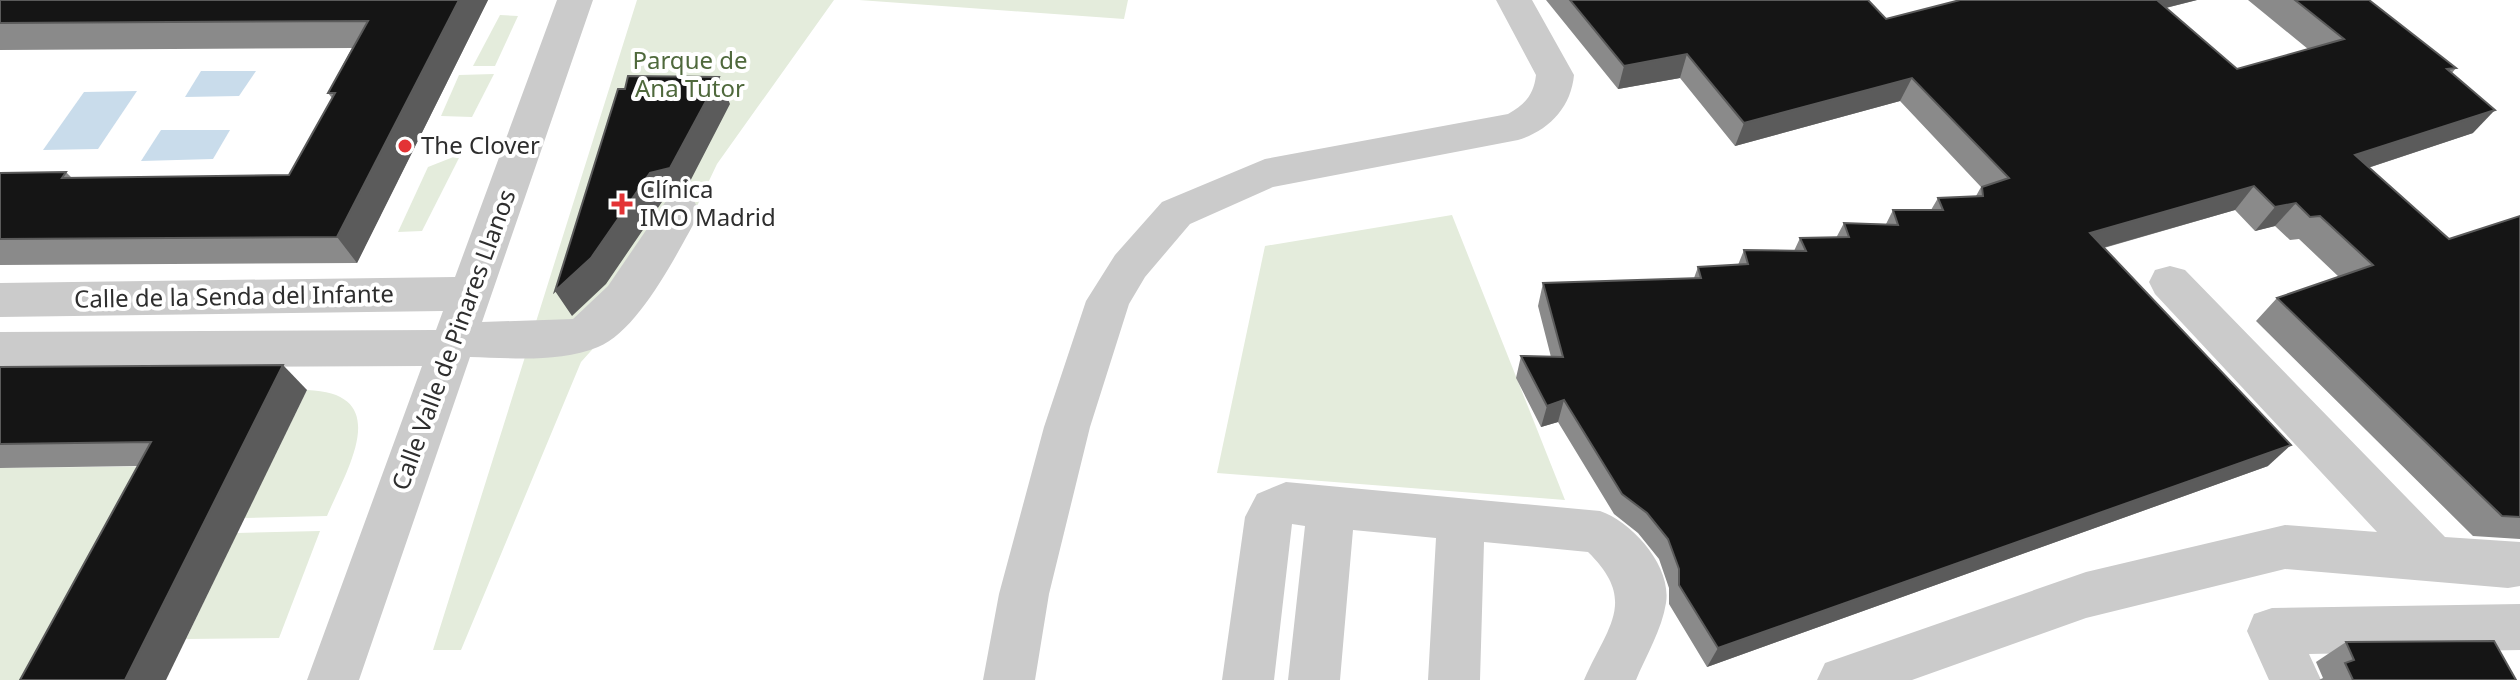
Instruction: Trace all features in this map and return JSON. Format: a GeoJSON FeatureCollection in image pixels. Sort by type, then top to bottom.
{"type":"FeatureCollection","features":[{"type":"Feature","properties":{"kind":"street","name":"Calle Valle de Pinares Llanos"},"geometry":{"type":"LineString","coordinates":[[333,680],[575,0]]}},
{"type":"Feature","properties":{"kind":"street"},"geometry":{"type":"LineString","coordinates":[[1009,680],[1024,594],[1067,427],[1108,301],[1130,266],[1176,213],[1231,186],[1265,174],[1479,136],[1518,126],[1538,115],[1554,86],[1555,75],[1514,0]]}},
{"type":"Feature","properties":{"kind":"street","name":"Calle de la Senda del Infante"},"geometry":{"type":"LineString","coordinates":[[0,350],[453,344],[584,335],[603,320],[640,275],[680,212]]}},
{"type":"Feature","properties":{"kind":"street"},"geometry":{"type":"LineString","coordinates":[[2170,282],[2433,558]]}},
{"type":"Feature","properties":{"kind":"street","name":"Calle de la Senda del Infante"},"geometry":{"type":"LineString","coordinates":[[0,300],[469,294]]}},
{"type":"Feature","properties":{"kind":"street"},"geometry":{"type":"LineString","coordinates":[[1248,680],[1269,517],[1274,509],[1286,503],[1600,532],[1620,550],[1635,575],[1642,599],[1610,680]]}},
{"type":"Feature","properties":{"kind":"street"},"geometry":{"type":"LineString","coordinates":[[1314,680],[1331,507]]}},
{"type":"Feature","properties":{"kind":"street"},"geometry":{"type":"LineString","coordinates":[[1454,680],[1461,519]]}},
{"type":"Feature","properties":{"kind":"street"},"geometry":{"type":"LineString","coordinates":[[1843,680],[2086,595],[2285,547],[2508,566],[2520,564]]}},
{"type":"Feature","properties":{"kind":"street"},"geometry":{"type":"LineString","coordinates":[[2295,680],[2272,631],[2520,627]]}},
{"type":"Feature","properties":{"kind":"green space","name":"Parque de Ana Tutor"},"geometry":{"type":"Polygon","coordinates":[[[637,0],[834,0],[717,164],[670,263],[581,362],[461,650],[433,650],[637,0]]]}},
{"type":"Feature","properties":{"kind":"green space"},"geometry":{"type":"Polygon","coordinates":[[[859,0],[1128,0],[1124,19],[859,0]]]}},
{"type":"Feature","properties":{"kind":"green space"},"geometry":{"type":"Polygon","coordinates":[[[500,15],[518,16],[495,66],[473,66],[500,15]]]}},
{"type":"Feature","properties":{"kind":"green space"},"geometry":{"type":"Polygon","coordinates":[[[494,74],[472,117],[441,116],[459,75],[494,74]]]}},
{"type":"Feature","properties":{"kind":"green space"},"geometry":{"type":"Polygon","coordinates":[[[461,154],[422,231],[398,232],[428,167],[461,154]]]}},
{"type":"Feature","properties":{"kind":"green space"},"geometry":{"type":"Polygon","coordinates":[[[1452,215],[1565,500],[1217,473],[1265,246],[1452,215]]]}},
{"type":"Feature","properties":{"kind":"green space"},"geometry":{"type":"Polygon","coordinates":[[[307,390],[334,394],[350,404],[357,419],[358,436],[353,456],[327,516],[244,518],[307,390]]]}},
{"type":"Feature","properties":{"kind":"green space"},"geometry":{"type":"Polygon","coordinates":[[[179,466],[65,680],[0,680],[0,468],[179,466]]]}},
{"type":"Feature","properties":{"kind":"green space"},"geometry":{"type":"Polygon","coordinates":[[[320,531],[279,638],[186,639],[237,533],[320,531]]]}},
{"type":"Feature","properties":{"kind":"water"},"geometry":{"type":"Polygon","coordinates":[[[201,71],[256,71],[239,96],[185,97],[201,71]]]}},
{"type":"Feature","properties":{"kind":"water"},"geometry":{"type":"Polygon","coordinates":[[[137,91],[98,149],[43,150],[84,92],[137,91]]]}},
{"type":"Feature","properties":{"kind":"water"},"geometry":{"type":"Polygon","coordinates":[[[161,130],[230,130],[213,159],[141,161],[161,130]]]}},
{"type":"Feature","properties":{"kind":"building"},"geometry":{"type":"Polygon","coordinates":[[[0,0],[459,0],[337,237],[0,239],[0,173],[66,172],[62,178],[289,175],[335,93],[328,93],[368,21],[0,23],[0,0]]]}},
{"type":"Feature","properties":{"kind":"building"},"geometry":{"type":"Polygon","coordinates":[[[1570,0],[1868,0],[1886,19],[1960,0],[2157,0],[2237,69],[2344,39],[2295,0],[2369,0],[2456,68],[2447,69],[2495,110],[2355,155],[2449,239],[2520,216],[2520,517],[2502,516],[2277,298],[2373,265],[2320,216],[2310,217],[2296,203],[2275,207],[2254,186],[2090,233],[2291,445],[1718,648],[1679,585],[1679,569],[1668,539],[1647,513],[1622,494],[1564,400],[1547,406],[1521,356],[1563,357],[1543,283],[1701,278],[1698,267],[1748,264],[1744,250],[1806,251],[1800,238],[1849,237],[1844,223],[1898,225],[1893,210],[1943,210],[1938,198],[1983,196],[1982,187],[2009,178],[1912,78],[1744,123],[1687,54],[1624,66],[1570,0]]]}},
{"type":"Feature","properties":{"kind":"building"},"geometry":{"type":"Polygon","coordinates":[[[628,76],[719,77],[670,168],[650,173],[591,258],[555,291],[618,89],[625,89],[628,76]]]}},
{"type":"Feature","properties":{"kind":"building"},"geometry":{"type":"Polygon","coordinates":[[[283,365],[125,680],[20,680],[151,442],[0,444],[0,367],[283,365]]]}},
{"type":"Feature","properties":{"kind":"building"},"geometry":{"type":"Polygon","coordinates":[[[2494,641],[2516,680],[2353,680],[2345,663],[2354,660],[2346,642],[2494,641]]]}},
{"type":"Feature","properties":{"kind":"place","name":"The Clover"},"geometry":{"type":"Point","coordinates":[405,146]}},
{"type":"Feature","properties":{"kind":"place","name":"Clínica IMO Madrid"},"geometry":{"type":"Point","coordinates":[622,204]}}]}
